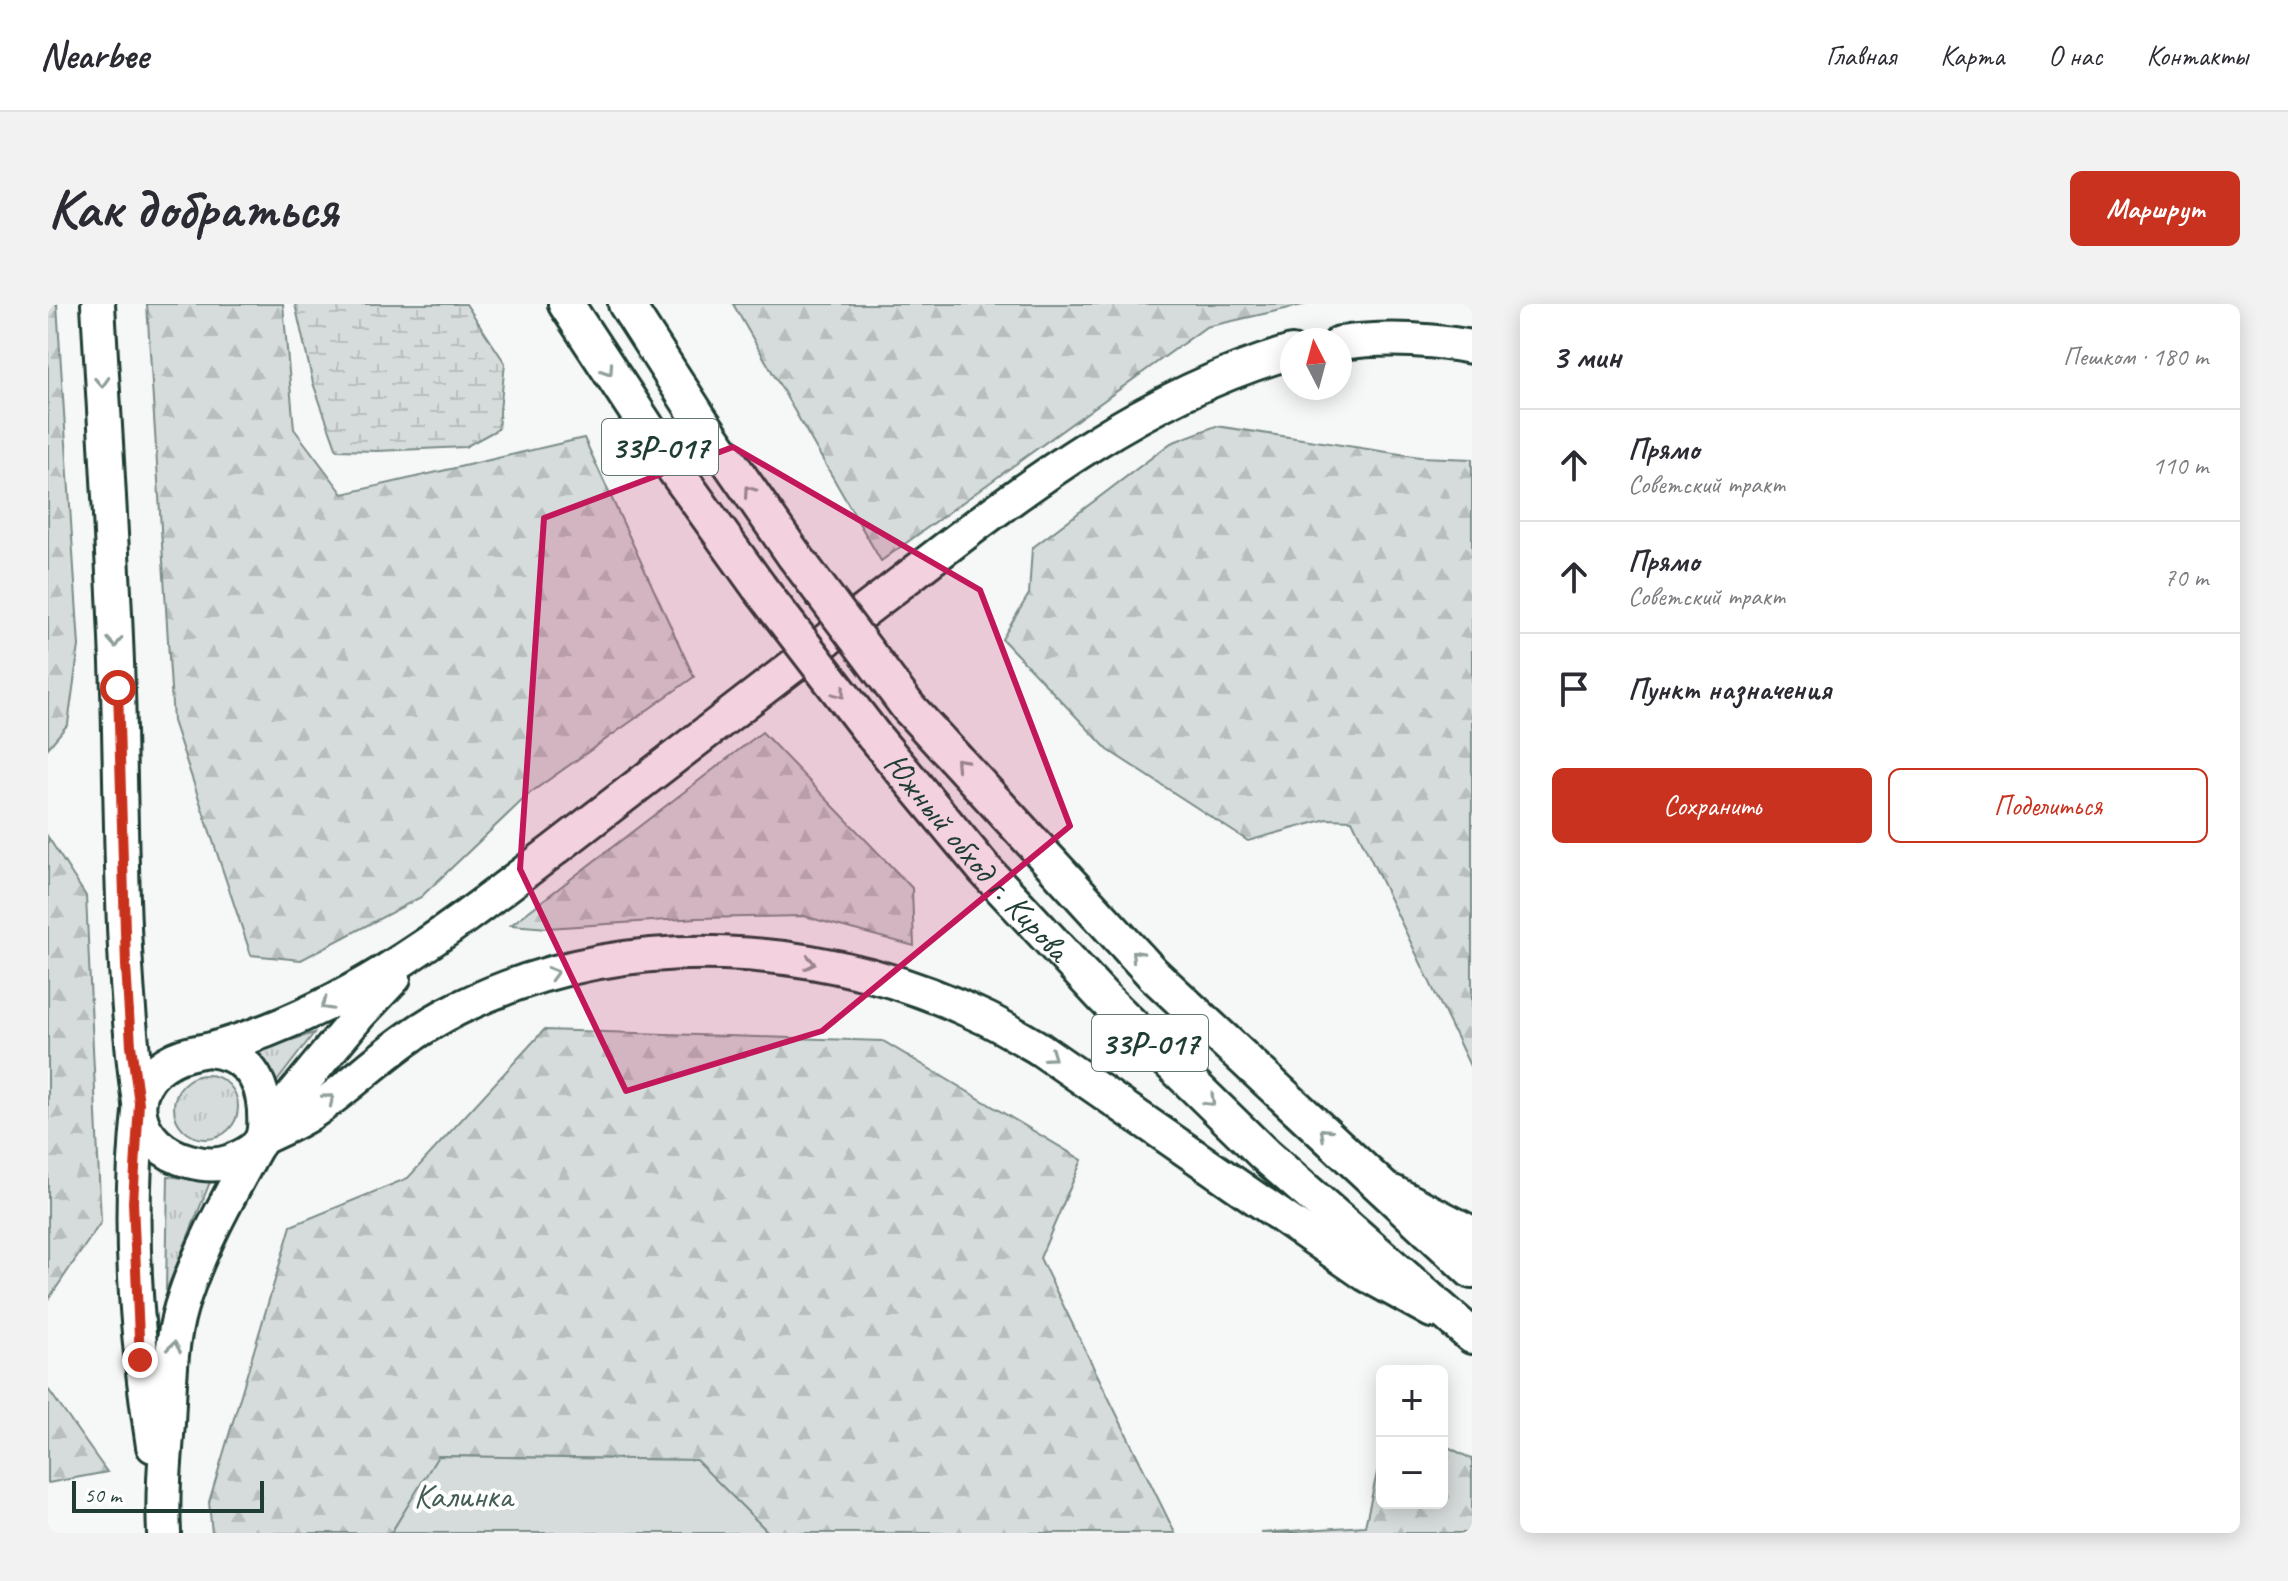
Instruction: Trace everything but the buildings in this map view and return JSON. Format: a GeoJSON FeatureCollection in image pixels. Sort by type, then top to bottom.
{"type":"FeatureCollection","features":[{"type":"Feature","properties":{"kind":"highway","name":"Южный обход г. Кирова"},"geometry":{"type":"LineString","coordinates":[[566,304],[675,470],[759,587],[873,735],[985,870],[1103,997],[1265,1155],[1464,1330]]}},
{"type":"Feature","properties":{"kind":"highway","name":"Южный обход г. Кирова"},"geometry":{"type":"LineString","coordinates":[[626,304],[701,421],[794,555],[908,707],[1153,974],[1472,1271]]}},
{"type":"Feature","properties":{"kind":"main road"},"geometry":{"type":"LineString","coordinates":[[98,304],[118,688],[126,966],[131,1045],[139,1107],[146,1133],[160,1148],[203,1165],[225,1164],[243,1156],[261,1138],[359,1015],[418,952]]}},
{"type":"Feature","properties":{"kind":"main road"},"geometry":{"type":"LineString","coordinates":[[1352,342],[1394,339],[1447,342],[1472,347]]}},
{"type":"Feature","properties":{"kind":"main road"},"geometry":{"type":"LineString","coordinates":[[163,1520],[140,1360],[133,1202],[139,1107],[146,1083],[159,1069],[182,1056],[256,1036],[313,1012],[418,952],[961,536],[1078,451],[1199,384],[1280,355]]}},
{"type":"Feature","properties":{"kind":"main road"},"geometry":{"type":"LineString","coordinates":[[261,1138],[316,1111],[418,1030],[459,1008],[516,984],[620,957],[669,952],[723,952],[783,958],[861,973],[988,1019],[1040,1049],[1365,1274],[1464,1330]]}},
{"type":"Feature","properties":{"kind":"main road"},"geometry":{"type":"LineString","coordinates":[[163,1520],[170,1378],[180,1310],[216,1221],[261,1138],[263,1100],[250,1070],[225,1051],[208,1050]]}},
{"type":"Feature","properties":{"kind":"main road"},"geometry":{"type":"LineString","coordinates":[[1382,1186],[1472,1233]]}},
{"type":"Feature","properties":{"kind":"highlighted area"},"geometry":{"type":"Polygon","coordinates":[[[733,447],[980,590],[1070,826],[822,1031],[626,1091],[520,869],[544,518],[733,447]]]}},
{"type":"Feature","properties":{"kind":"green space"},"geometry":{"type":"Polygon","coordinates":[[[48,304],[57,304],[79,646],[68,724],[48,748],[48,304]]]}},
{"type":"Feature","properties":{"kind":"green space"},"geometry":{"type":"Polygon","coordinates":[[[147,304],[283,304],[294,429],[343,494],[584,438],[694,677],[530,793],[421,897],[301,960],[251,955],[173,721],[147,304]]]}},
{"type":"Feature","properties":{"kind":"green space"},"geometry":{"type":"Polygon","coordinates":[[[295,304],[466,304],[505,363],[498,429],[465,447],[337,450],[313,383],[295,304]]]}},
{"type":"Feature","properties":{"kind":"green space"},"geometry":{"type":"Polygon","coordinates":[[[733,304],[1307,304],[1206,327],[881,561],[733,304]]]}},
{"type":"Feature","properties":{"kind":"green space"},"geometry":{"type":"Polygon","coordinates":[[[1216,426],[1420,457],[1472,459],[1472,1070],[1352,820],[1327,819],[1248,841],[1108,750],[1002,639],[1029,594],[1032,548],[1171,443],[1216,426]]]}},
{"type":"Feature","properties":{"kind":"green space"},"geometry":{"type":"Polygon","coordinates":[[[762,732],[912,888],[914,946],[803,916],[697,918],[548,928],[511,925],[762,732]]]}},
{"type":"Feature","properties":{"kind":"green space"},"geometry":{"type":"Polygon","coordinates":[[[48,837],[86,896],[101,1222],[48,1300],[48,837]]]}},
{"type":"Feature","properties":{"kind":"green space"},"geometry":{"type":"Polygon","coordinates":[[[544,1030],[883,1041],[1082,1160],[1040,1258],[1175,1533],[769,1533],[695,1460],[439,1456],[391,1533],[212,1533],[209,1502],[291,1226],[408,1178],[544,1030]]]}},
{"type":"Feature","properties":{"kind":"green space"},"geometry":{"type":"Polygon","coordinates":[[[314,1033],[275,1084],[250,1053],[314,1033]]]}},
{"type":"Feature","properties":{"kind":"green space"},"geometry":{"type":"Polygon","coordinates":[[[206,1075],[224,1081],[232,1089],[238,1107],[232,1125],[224,1133],[206,1139],[188,1133],[180,1125],[174,1107],[180,1089],[188,1081],[206,1075]]]}},
{"type":"Feature","properties":{"kind":"green space"},"geometry":{"type":"Polygon","coordinates":[[[168,1176],[210,1182],[166,1291],[168,1176]]]}},
{"type":"Feature","properties":{"kind":"green space"},"geometry":{"type":"Polygon","coordinates":[[[48,1389],[107,1472],[48,1483],[48,1389]]]}},
{"type":"Feature","properties":{"kind":"green space"},"geometry":{"type":"Polygon","coordinates":[[[1448,1447],[1472,1459],[1472,1533],[1261,1533],[1365,1526],[1376,1477],[1376,1509],[1448,1509],[1448,1447]]]}},
{"type":"Feature","properties":{"kind":"green space","name":"Калинка"},"geometry":{"type":"Polygon","coordinates":[[[438,1456],[696,1460],[769,1533],[391,1533],[438,1456]]]}},
{"type":"Feature","properties":{"kind":"route"},"geometry":{"type":"LineString","coordinates":[[118,688],[126,966],[131,1045],[139,1103],[133,1202],[140,1360]]}}]}
